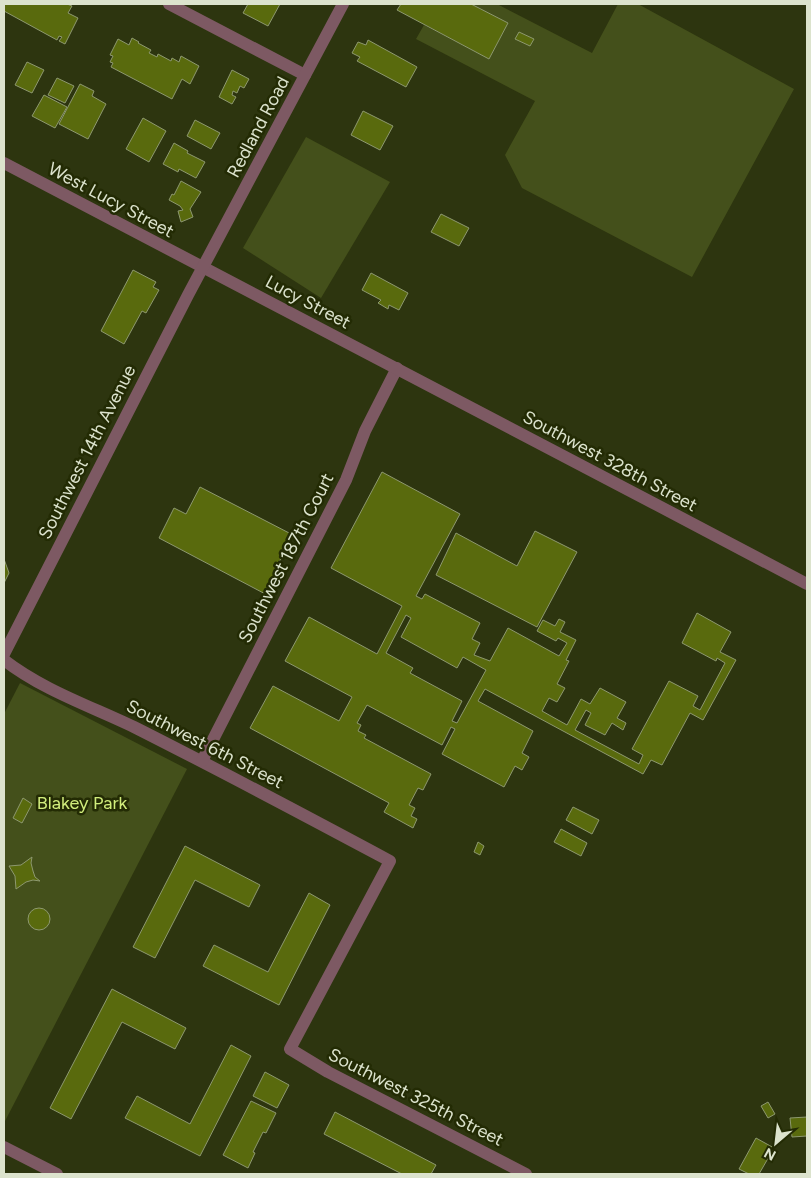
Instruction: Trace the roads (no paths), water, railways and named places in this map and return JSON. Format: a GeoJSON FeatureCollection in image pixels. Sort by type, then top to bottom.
{"type":"FeatureCollection","features":[{"type":"Feature","properties":{"kind":"street"},"geometry":{"type":"LineString","coordinates":[[169,4],[305,76]]}},
{"type":"Feature","properties":{"kind":"street","name":"Redland Road"},"geometry":{"type":"LineString","coordinates":[[203,267],[343,4]]}},
{"type":"Feature","properties":{"kind":"street","name":"West Lucy Street"},"geometry":{"type":"LineString","coordinates":[[4,163],[203,267]]}},
{"type":"Feature","properties":{"kind":"street","name":"Lucy Street"},"geometry":{"type":"LineString","coordinates":[[203,267],[396,368]]}},
{"type":"Feature","properties":{"kind":"street","name":"Southwest 14th Avenue"},"geometry":{"type":"LineString","coordinates":[[4,654],[203,267]]}},
{"type":"Feature","properties":{"kind":"street","name":"Southwest 328th Street"},"geometry":{"type":"LineString","coordinates":[[396,368],[807,584]]}},
{"type":"Feature","properties":{"kind":"street","name":"Southwest 187th Court"},"geometry":{"type":"LineString","coordinates":[[202,761],[346,480],[365,431],[396,368]]}},
{"type":"Feature","properties":{"kind":"street","name":"Southwest 6th Street"},"geometry":{"type":"LineString","coordinates":[[4,660],[20,673],[202,761],[390,861],[290,1049]]}},
{"type":"Feature","properties":{"kind":"street","name":"Southwest 325th Street"},"geometry":{"type":"LineString","coordinates":[[290,1049],[328,1072],[526,1174]]}},
{"type":"Feature","properties":{"kind":"street"},"geometry":{"type":"LineString","coordinates":[[4,1147],[57,1174]]}},
{"type":"Feature","properties":{"kind":"park label","name":"Blakey Park"},"geometry":{"type":"Point","coordinates":[82,803]}}]}
